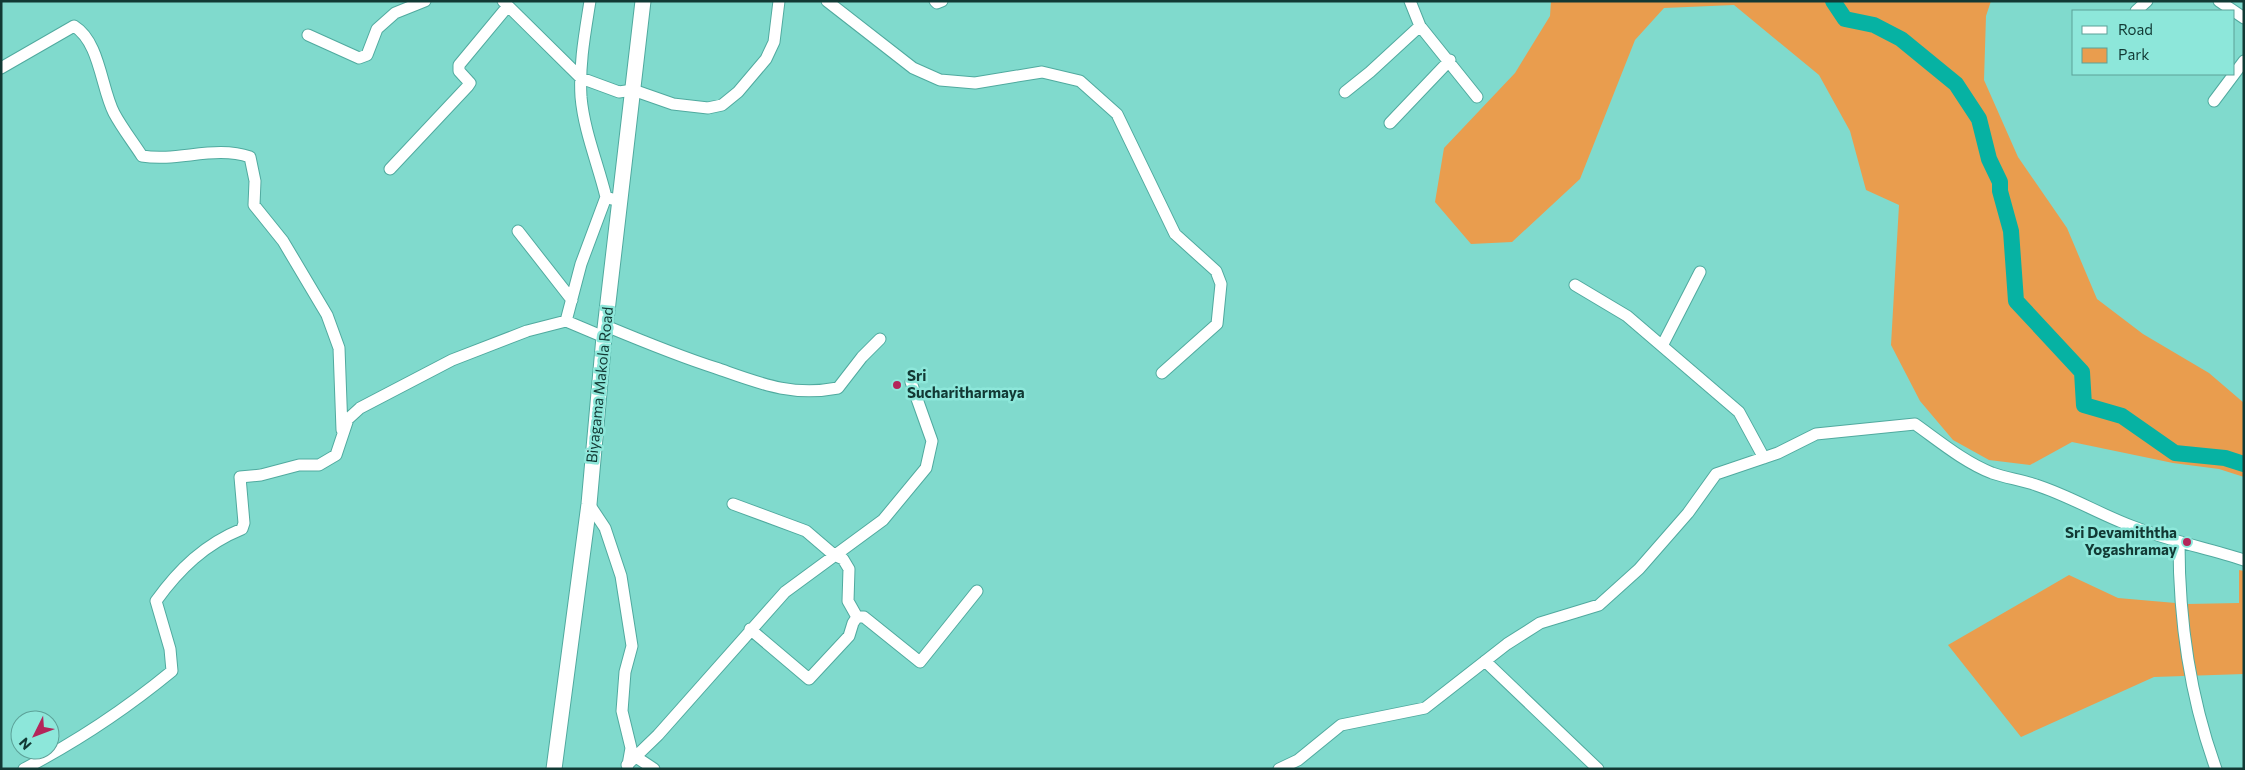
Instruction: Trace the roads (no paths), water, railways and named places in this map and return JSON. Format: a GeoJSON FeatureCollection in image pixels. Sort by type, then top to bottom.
{"type":"FeatureCollection","features":[{"type":"Feature","properties":{"kind":"main road","name":"Biyagama Makola Road"},"geometry":{"type":"LineString","coordinates":[[554,769],[589,504],[605,331],[614,199],[633,90],[643,1]]}},
{"type":"Feature","properties":{"kind":"street"},"geometry":{"type":"LineString","coordinates":[[308,35],[359,58],[364,57],[367,55],[377,29],[395,13],[425,1]]}},
{"type":"Feature","properties":{"kind":"street"},"geometry":{"type":"LineString","coordinates":[[566,321],[581,264],[614,199],[585,119],[580,78],[580,63],[590,1]]}},
{"type":"Feature","properties":{"kind":"street"},"geometry":{"type":"LineString","coordinates":[[390,169],[468,86],[470,83],[459,71],[459,65],[505,4],[580,78],[619,92],[633,90],[673,104],[708,108],[722,105],[738,92],[766,59],[774,42],[779,1]]}},
{"type":"Feature","properties":{"kind":"street"},"geometry":{"type":"LineString","coordinates":[[827,1],[913,68],[940,80],[975,82],[1042,72],[1080,82],[1117,114],[1175,234],[1216,271],[1221,284],[1217,324],[1162,373]]}},
{"type":"Feature","properties":{"kind":"street"},"geometry":{"type":"LineString","coordinates":[[934,1],[937,3],[942,1]]}},
{"type":"Feature","properties":{"kind":"street"},"geometry":{"type":"LineString","coordinates":[[1410,1],[1420,26],[1450,60],[1477,96]]}},
{"type":"Feature","properties":{"kind":"street"},"geometry":{"type":"LineString","coordinates":[[2137,10],[2147,1]]}},
{"type":"Feature","properties":{"kind":"street"},"geometry":{"type":"LineString","coordinates":[[2220,1],[2233,10]]}},
{"type":"Feature","properties":{"kind":"street"},"geometry":{"type":"LineString","coordinates":[[1,68],[74,26],[83,32],[102,75],[113,112],[142,156],[156,159],[234,151],[250,157],[255,181],[254,206],[283,241],[327,315],[339,348],[342,434]]}},
{"type":"Feature","properties":{"kind":"street"},"geometry":{"type":"LineString","coordinates":[[1345,92],[1370,72],[1420,26]]}},
{"type":"Feature","properties":{"kind":"street"},"geometry":{"type":"LineString","coordinates":[[1390,123],[1450,60]]}},
{"type":"Feature","properties":{"kind":"street"},"geometry":{"type":"LineString","coordinates":[[2235,73],[2244,61]]}},
{"type":"Feature","properties":{"kind":"street"},"geometry":{"type":"LineString","coordinates":[[2214,101],[2234,75]]}},
{"type":"Feature","properties":{"kind":"street"},"geometry":{"type":"LineString","coordinates":[[518,231],[572,300]]}},
{"type":"Feature","properties":{"kind":"street"},"geometry":{"type":"LineString","coordinates":[[1662,346],[1700,272]]}},
{"type":"Feature","properties":{"kind":"street"},"geometry":{"type":"LineString","coordinates":[[1575,285],[1626,316],[1739,412],[1764,458]]}},
{"type":"Feature","properties":{"kind":"street"},"geometry":{"type":"LineString","coordinates":[[24,769],[47,757],[112,715],[172,670],[170,649],[156,601],[174,576],[218,539],[242,529],[244,523],[240,477],[261,475],[299,465],[319,465],[336,455],[348,419],[360,408],[452,360],[527,331],[566,321],[605,331],[761,385],[820,392],[838,388],[862,357],[880,339]]}},
{"type":"Feature","properties":{"kind":"street"},"geometry":{"type":"LineString","coordinates":[[630,764],[785,592],[883,520],[926,468],[932,441],[911,382]]}},
{"type":"Feature","properties":{"kind":"street"},"geometry":{"type":"LineString","coordinates":[[1279,769],[1298,760],[1341,725],[1425,708],[1485,661],[1540,623],[1599,605],[1639,569],[1688,512],[1716,474],[1764,458],[1816,434],[1915,424],[1964,458],[1992,473],[2036,485],[2091,507],[2132,527],[2179,543],[2208,549],[2244,560]]}},
{"type":"Feature","properties":{"kind":"street"},"geometry":{"type":"LineString","coordinates":[[589,504],[604,528],[621,576],[632,646],[625,672],[622,711],[631,748],[630,764]]}},
{"type":"Feature","properties":{"kind":"street"},"geometry":{"type":"LineString","coordinates":[[733,504],[806,530],[834,555],[843,559],[848,570],[848,600],[857,618]]}},
{"type":"Feature","properties":{"kind":"street"},"geometry":{"type":"LineString","coordinates":[[2179,543],[2179,586],[2195,696],[2206,742],[2216,769]]}},
{"type":"Feature","properties":{"kind":"street"},"geometry":{"type":"LineString","coordinates":[[750,629],[809,679],[849,636],[853,623],[857,618],[864,617],[920,662],[977,591]]}},
{"type":"Feature","properties":{"kind":"street"},"geometry":{"type":"LineString","coordinates":[[1485,661],[1598,769]]}},
{"type":"Feature","properties":{"kind":"street"},"geometry":{"type":"LineString","coordinates":[[630,764],[654,769]]}},
{"type":"Feature","properties":{"kind":"waterway"},"geometry":{"type":"LineString","coordinates":[[1833,1],[1845,19],[1874,25],[1901,39],[1956,84],[1979,119],[1989,159],[2000,182],[2000,191],[2011,231],[2016,301],[2082,372],[2084,405],[2122,416],[2175,453],[2225,458],[2244,464]]}},
{"type":"Feature","properties":{"kind":"place","name":"Sri Sucharitharmaya"},"geometry":{"type":"Point","coordinates":[897,385]}},
{"type":"Feature","properties":{"kind":"place","name":"Sri Devamiththa Yogashramay"},"geometry":{"type":"Point","coordinates":[2187,542]}}]}
